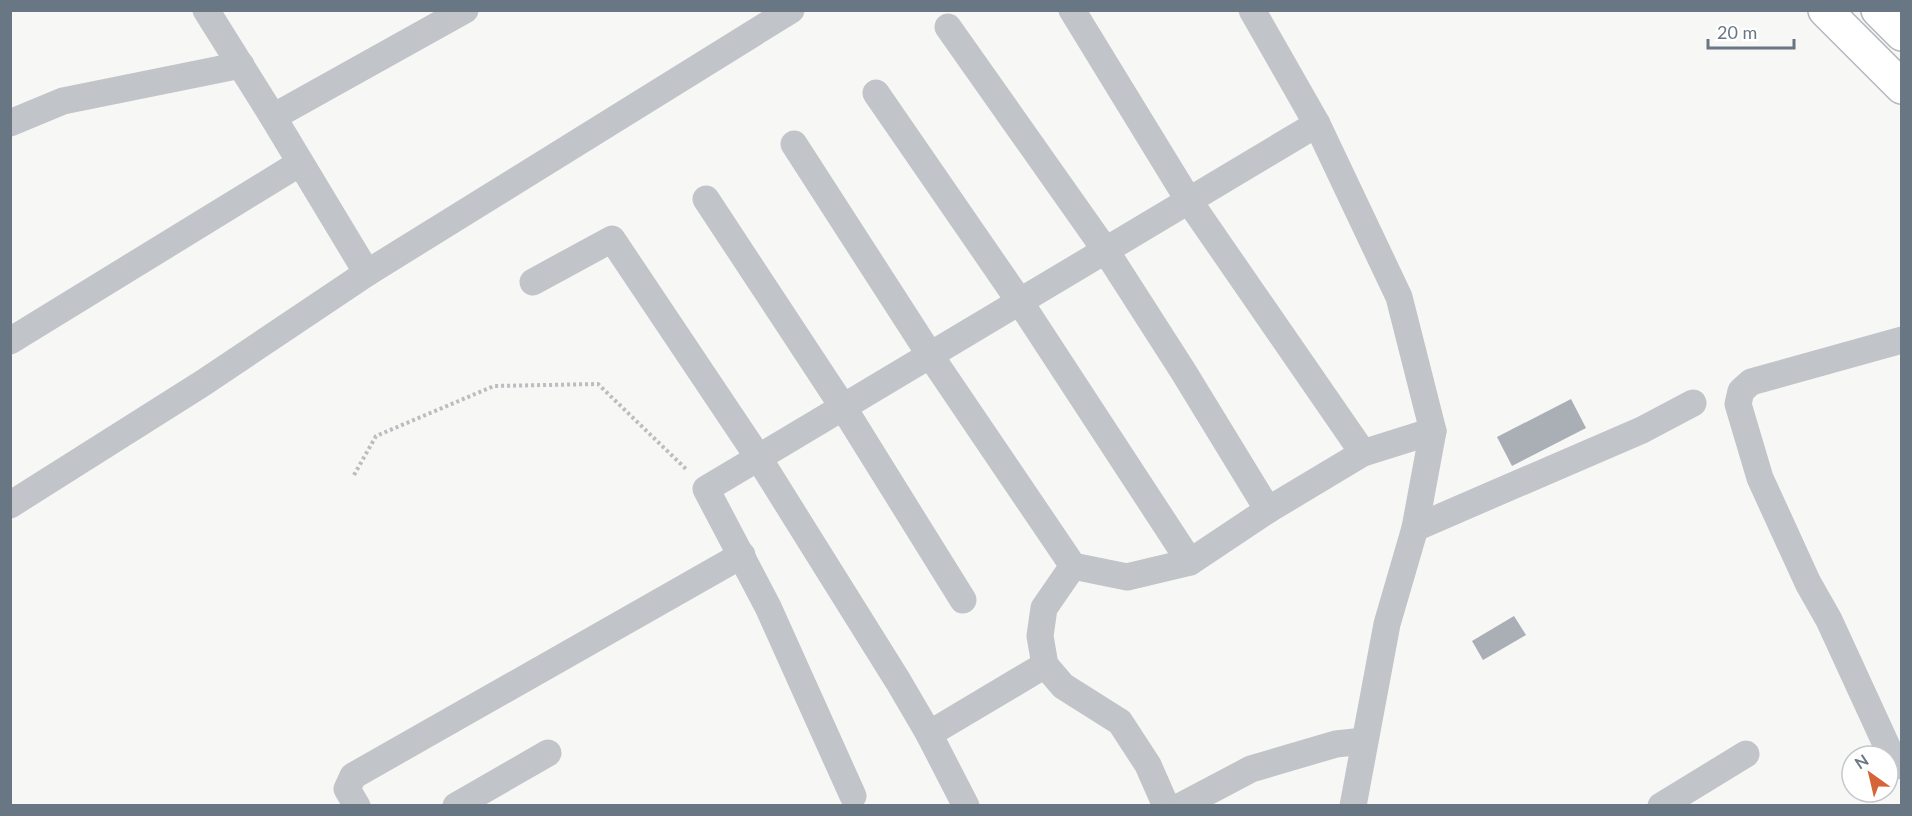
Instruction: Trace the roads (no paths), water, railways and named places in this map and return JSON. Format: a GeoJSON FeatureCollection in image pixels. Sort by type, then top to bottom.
{"type":"FeatureCollection","features":[{"type":"Feature","properties":{"kind":"main road"},"geometry":{"type":"LineString","coordinates":[[1825,10],[1902,87]]}},
{"type":"Feature","properties":{"kind":"main road"},"geometry":{"type":"LineString","coordinates":[[1878,10],[1902,34]]}},
{"type":"Feature","properties":{"kind":"street"},"geometry":{"type":"LineString","coordinates":[[206,10],[367,273]]}},
{"type":"Feature","properties":{"kind":"street"},"geometry":{"type":"LineString","coordinates":[[273,117],[465,10]]}},
{"type":"Feature","properties":{"kind":"street"},"geometry":{"type":"LineString","coordinates":[[10,505],[204,383],[367,273],[792,10]]}},
{"type":"Feature","properties":{"kind":"street"},"geometry":{"type":"LineString","coordinates":[[1072,10],[1189,201],[1364,453]]}},
{"type":"Feature","properties":{"kind":"street"},"geometry":{"type":"LineString","coordinates":[[1252,10],[1317,124],[1399,297],[1433,431],[1415,528],[1387,624],[1353,806]]}},
{"type":"Feature","properties":{"kind":"street"},"geometry":{"type":"LineString","coordinates":[[948,27],[1106,251],[1268,510]]}},
{"type":"Feature","properties":{"kind":"street"},"geometry":{"type":"LineString","coordinates":[[10,123],[63,101],[241,65]]}},
{"type":"Feature","properties":{"kind":"street"},"geometry":{"type":"LineString","coordinates":[[876,93],[1020,302],[1190,562]]}},
{"type":"Feature","properties":{"kind":"street"},"geometry":{"type":"LineString","coordinates":[[853,796],[768,607],[706,489],[1317,124]]}},
{"type":"Feature","properties":{"kind":"street"},"geometry":{"type":"LineString","coordinates":[[794,144],[930,355],[1073,566],[1127,577],[1190,562],[1268,510],[1364,453],[1433,431]]}},
{"type":"Feature","properties":{"kind":"street"},"geometry":{"type":"LineString","coordinates":[[10,341],[300,163]]}},
{"type":"Feature","properties":{"kind":"street"},"geometry":{"type":"LineString","coordinates":[[706,199],[843,407],[963,600]]}},
{"type":"Feature","properties":{"kind":"street"},"geometry":{"type":"LineString","coordinates":[[534,282],[612,239],[758,457],[929,734],[966,806]]}},
{"type":"Feature","properties":{"kind":"street"},"geometry":{"type":"LineString","coordinates":[[1886,744],[1760,478],[1744,431],[1738,404],[1741,391],[1751,382],[1900,345]]}},
{"type":"Feature","properties":{"kind":"street"},"geometry":{"type":"LineString","coordinates":[[1415,528],[1642,430],[1693,403]]}},
{"type":"Feature","properties":{"kind":"street"},"geometry":{"type":"LineString","coordinates":[[357,806],[347,789],[353,776],[742,555]]}},
{"type":"Feature","properties":{"kind":"street"},"geometry":{"type":"LineString","coordinates":[[1073,566],[1044,608],[1040,636],[1045,665],[1063,686],[1120,722],[1148,765],[1166,806]]}},
{"type":"Feature","properties":{"kind":"street"},"geometry":{"type":"LineString","coordinates":[[929,734],[1045,665]]}},
{"type":"Feature","properties":{"kind":"street"},"geometry":{"type":"LineString","coordinates":[[1181,806],[1251,769],[1336,744],[1364,741]]}},
{"type":"Feature","properties":{"kind":"street"},"geometry":{"type":"LineString","coordinates":[[456,806],[548,753]]}},
{"type":"Feature","properties":{"kind":"street"},"geometry":{"type":"LineString","coordinates":[[1662,806],[1746,754]]}}]}
